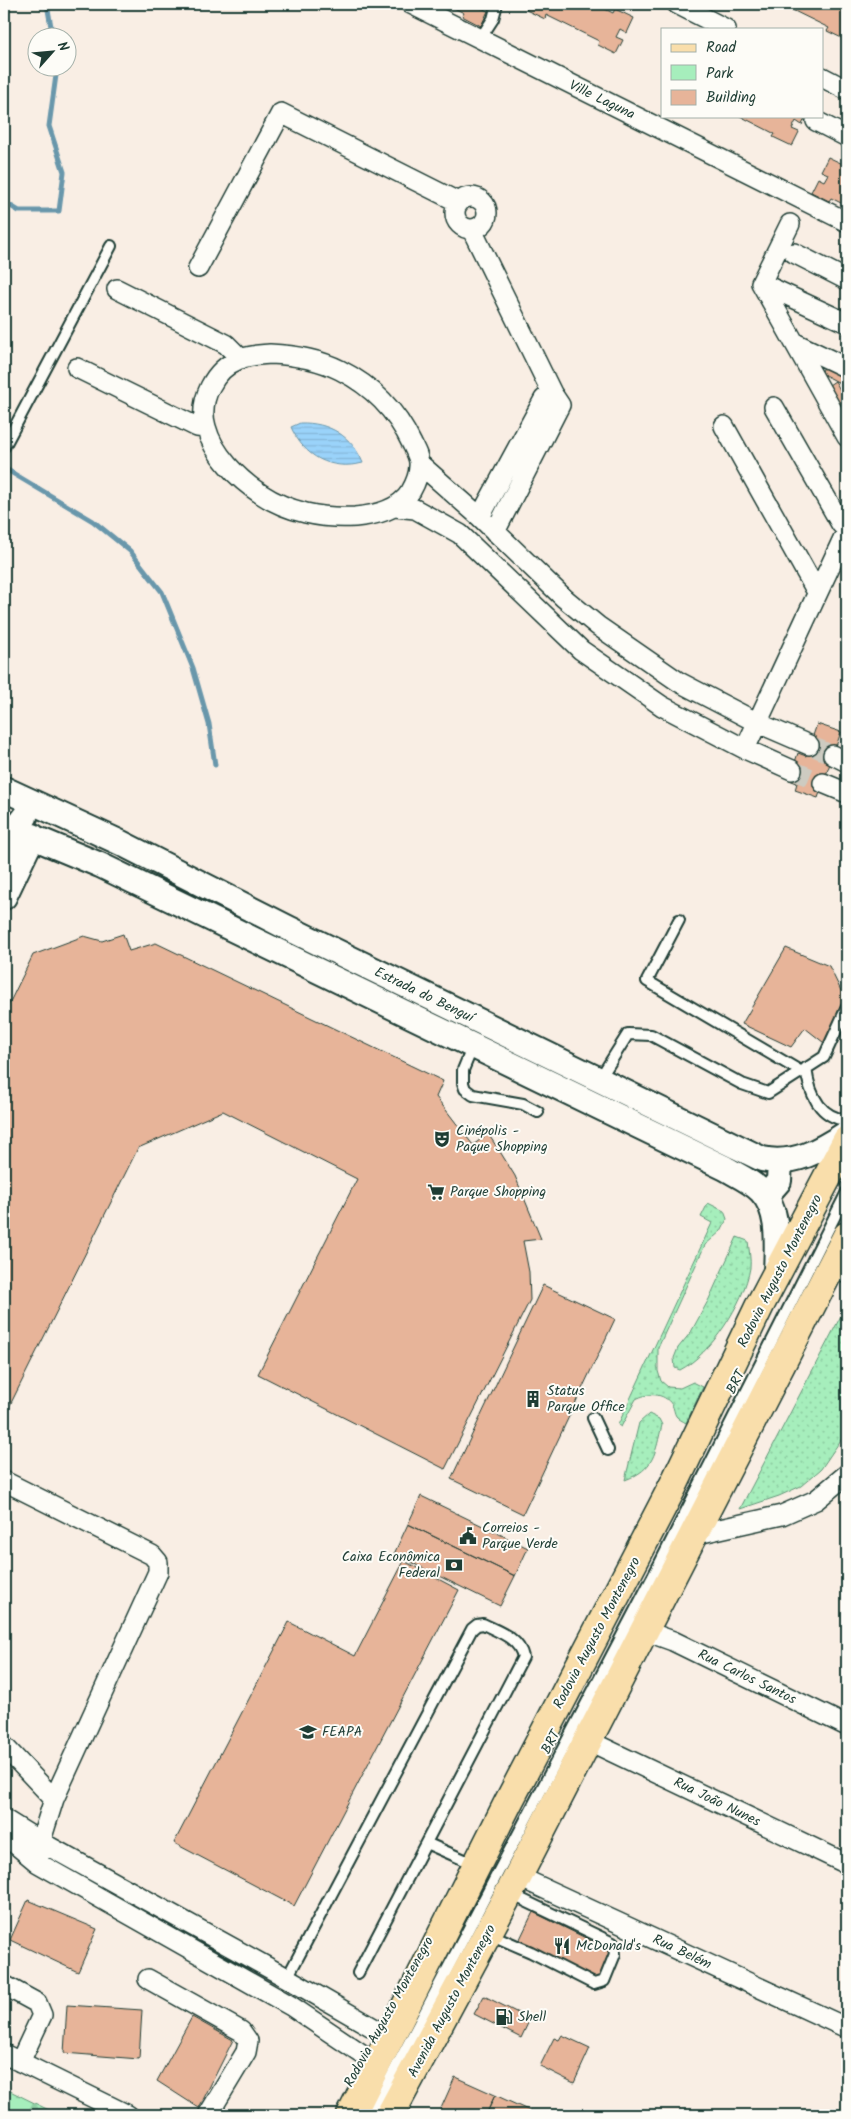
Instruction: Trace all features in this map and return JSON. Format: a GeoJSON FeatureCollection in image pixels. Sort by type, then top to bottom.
{"type":"FeatureCollection","features":[{"type":"Feature","properties":{"kind":"main road","name":"Rodovia Augusto Montenegro"},"geometry":{"type":"LineString","coordinates":[[332,2115],[435,1928],[453,1912],[669,1495],[760,1305],[776,1278],[847,1140]]}},
{"type":"Feature","properties":{"kind":"main road"},"geometry":{"type":"LineString","coordinates":[[389,2103],[501,1939],[517,1887],[587,1740],[693,1535],[844,1254]]}},
{"type":"Feature","properties":{"kind":"main road","name":"Avenida Augusto Montenegro"},"geometry":{"type":"LineString","coordinates":[[350,2115],[389,2103],[517,1887]]}},
{"type":"Feature","properties":{"kind":"main road","name":"Avenida Augusto Montenegro"},"geometry":{"type":"LineString","coordinates":[[389,2103],[453,1912]]}},
{"type":"Feature","properties":{"kind":"street","name":"Ville Laguna"},"geometry":{"type":"LineString","coordinates":[[411,4],[847,222]]}},
{"type":"Feature","properties":{"kind":"street"},"geometry":{"type":"LineString","coordinates":[[677,4],[724,28]]}},
{"type":"Feature","properties":{"kind":"street"},"geometry":{"type":"LineString","coordinates":[[824,79],[847,90]]}},
{"type":"Feature","properties":{"kind":"street"},"geometry":{"type":"LineString","coordinates":[[198,268],[281,114],[458,202]]}},
{"type":"Feature","properties":{"kind":"street"},"geometry":{"type":"LineString","coordinates":[[816,121],[847,137]]}},
{"type":"Feature","properties":{"kind":"street"},"geometry":{"type":"LineString","coordinates":[[470,197],[481,200],[485,205],[486,218],[483,223],[472,230],[466,229],[456,221],[454,214],[458,202],[470,197]]}},
{"type":"Feature","properties":{"kind":"street"},"geometry":{"type":"LineString","coordinates":[[761,283],[790,224]]}},
{"type":"Feature","properties":{"kind":"street"},"geometry":{"type":"LineString","coordinates":[[472,230],[552,393],[560,405],[495,532]]}},
{"type":"Feature","properties":{"kind":"street"},"geometry":{"type":"LineString","coordinates":[[794,253],[847,280]]}},
{"type":"Feature","properties":{"kind":"street"},"geometry":{"type":"LineString","coordinates":[[761,283],[847,323]]}},
{"type":"Feature","properties":{"kind":"street"},"geometry":{"type":"LineString","coordinates":[[761,283],[847,437]]}},
{"type":"Feature","properties":{"kind":"street"},"geometry":{"type":"LineString","coordinates":[[117,289],[226,344],[242,359]]}},
{"type":"Feature","properties":{"kind":"street"},"geometry":{"type":"LineString","coordinates":[[795,343],[847,368]]}},
{"type":"Feature","properties":{"kind":"street"},"geometry":{"type":"LineString","coordinates":[[792,770],[745,749],[662,706],[581,650],[460,534],[415,509],[395,507],[378,513],[343,518],[309,514],[292,509],[261,494],[247,483],[223,458],[206,428],[204,406],[211,386],[224,369],[242,359],[270,354],[306,358],[322,362],[354,378],[370,388],[395,415],[405,430],[420,464],[480,517],[564,598],[598,626],[679,682],[758,723],[810,746]]}},
{"type":"Feature","properties":{"kind":"street"},"geometry":{"type":"LineString","coordinates":[[77,368],[197,427],[206,428]]}},
{"type":"Feature","properties":{"kind":"street"},"geometry":{"type":"LineString","coordinates":[[480,517],[544,398],[552,393]]}},
{"type":"Feature","properties":{"kind":"street"},"geometry":{"type":"LineString","coordinates":[[745,749],[847,530],[841,524],[774,407]]}},
{"type":"Feature","properties":{"kind":"street"},"geometry":{"type":"LineString","coordinates":[[724,426],[817,592]]}},
{"type":"Feature","properties":{"kind":"street"},"geometry":{"type":"LineString","coordinates":[[518,446],[535,455]]}},
{"type":"Feature","properties":{"kind":"street"},"geometry":{"type":"LineString","coordinates":[[395,507],[410,492],[420,464]]}},
{"type":"Feature","properties":{"kind":"street"},"geometry":{"type":"LineString","coordinates":[[549,619],[564,598]]}},
{"type":"Feature","properties":{"kind":"street"},"geometry":{"type":"LineString","coordinates":[[581,650],[598,626]]}},
{"type":"Feature","properties":{"kind":"street"},"geometry":{"type":"LineString","coordinates":[[822,783],[846,790]]}},
{"type":"Feature","properties":{"kind":"street","name":"Estrada do Benguí"},"geometry":{"type":"LineString","coordinates":[[4,789],[121,844],[288,928],[762,1159],[780,1161],[809,1156],[847,1133]]}},
{"type":"Feature","properties":{"kind":"street"},"geometry":{"type":"LineString","coordinates":[[4,854],[27,816],[84,842],[101,845],[121,844]]}},
{"type":"Feature","properties":{"kind":"street"},"geometry":{"type":"LineString","coordinates":[[4,897],[17,830]]}},
{"type":"Feature","properties":{"kind":"street","name":"Estrada do Benguí"},"geometry":{"type":"LineString","coordinates":[[17,830],[100,865],[278,950],[725,1168],[750,1182],[766,1196],[773,1211],[776,1225],[776,1278]]}},
{"type":"Feature","properties":{"kind":"street"},"geometry":{"type":"LineString","coordinates":[[278,950],[288,928]]}},
{"type":"Feature","properties":{"kind":"street"},"geometry":{"type":"LineString","coordinates":[[766,1196],[779,1180],[780,1161]]}},
{"type":"Feature","properties":{"kind":"street"},"geometry":{"type":"LineString","coordinates":[[693,1535],[782,1515],[816,1500],[847,1474]]}},
{"type":"Feature","properties":{"kind":"street"},"geometry":{"type":"LineString","coordinates":[[4,1481],[152,1555],[158,1562],[158,1572],[54,1799],[41,1842],[38,1863]]}},
{"type":"Feature","properties":{"kind":"street","name":"Rua Carlos Santos"},"geometry":{"type":"LineString","coordinates":[[645,1631],[673,1641],[847,1726]]}},
{"type":"Feature","properties":{"kind":"street","name":"Rua João Nunes"},"geometry":{"type":"LineString","coordinates":[[587,1740],[847,1864]]}},
{"type":"Feature","properties":{"kind":"street"},"geometry":{"type":"LineString","coordinates":[[4,1746],[54,1799]]}},
{"type":"Feature","properties":{"kind":"street"},"geometry":{"type":"LineString","coordinates":[[4,1819],[41,1842],[287,1978],[379,2032]]}},
{"type":"Feature","properties":{"kind":"street"},"geometry":{"type":"LineString","coordinates":[[4,1828],[8,1838],[38,1863],[291,2006],[365,2056]]}},
{"type":"Feature","properties":{"kind":"street","name":"Rua Belém"},"geometry":{"type":"LineString","coordinates":[[517,1887],[847,2028]]}},
{"type":"Feature","properties":{"kind":"street"},"geometry":{"type":"LineString","coordinates":[[148,1979],[241,2031],[248,2040],[246,2052],[208,2115]]}},
{"type":"Feature","properties":{"kind":"street"},"geometry":{"type":"LineString","coordinates":[[4,1985],[37,2003],[42,2015],[12,2058],[128,2115]]}},
{"type":"Feature","properties":{"kind":"lane"},"geometry":{"type":"LineString","coordinates":[[480,39],[493,19],[497,4]]}},
{"type":"Feature","properties":{"kind":"lane"},"geometry":{"type":"LineString","coordinates":[[4,448],[23,408],[111,246]]}},
{"type":"Feature","properties":{"kind":"lane"},"geometry":{"type":"LineString","coordinates":[[679,920],[648,981],[803,1070],[818,1104],[836,1120],[847,1120]]}},
{"type":"Feature","properties":{"kind":"lane"},"geometry":{"type":"LineString","coordinates":[[599,1080],[628,1034],[651,1034],[742,1084],[768,1093],[824,1058],[847,1007]]}},
{"type":"Feature","properties":{"kind":"lane"},"geometry":{"type":"LineString","coordinates":[[472,1046],[463,1070],[465,1089],[473,1095],[523,1104],[538,1112]]}},
{"type":"Feature","properties":{"kind":"lane","name":"BRT"},"geometry":{"type":"LineString","coordinates":[[371,2115],[389,2103],[847,1192]]}},
{"type":"Feature","properties":{"kind":"lane"},"geometry":{"type":"LineString","coordinates":[[593,1418],[608,1450]]}},
{"type":"Feature","properties":{"kind":"lane"},"geometry":{"type":"LineString","coordinates":[[287,1978],[472,1629],[477,1625],[483,1624],[516,1642],[521,1647],[523,1657],[358,1973]]}},
{"type":"Feature","properties":{"kind":"lane"},"geometry":{"type":"LineString","coordinates":[[426,1843],[477,1865]]}},
{"type":"Feature","properties":{"kind":"lane"},"geometry":{"type":"LineString","coordinates":[[501,1939],[594,1984],[604,1981],[615,1954],[613,1943],[517,1887]]}},
{"type":"Feature","properties":{"kind":"lane"},"geometry":{"type":"LineString","coordinates":[[176,1941],[184,1922]]}},
{"type":"Feature","properties":{"kind":"green space"},"geometry":{"type":"Polygon","coordinates":[[[708,1203],[724,1211],[727,1219],[721,1231],[705,1245],[658,1348],[658,1371],[661,1381],[668,1387],[680,1388],[693,1382],[703,1387],[686,1423],[676,1416],[673,1406],[669,1401],[660,1396],[650,1395],[636,1399],[621,1427],[618,1425],[712,1223],[701,1217],[708,1203]]]}},
{"type":"Feature","properties":{"kind":"green space"},"geometry":{"type":"Polygon","coordinates":[[[737,1237],[748,1241],[750,1258],[747,1282],[741,1296],[724,1326],[703,1352],[680,1370],[675,1368],[674,1358],[678,1348],[691,1332],[709,1299],[737,1237]]]}},
{"type":"Feature","properties":{"kind":"green space"},"geometry":{"type":"Polygon","coordinates":[[[844,1310],[847,1317],[847,1431],[821,1469],[801,1486],[779,1496],[740,1509],[844,1310]]]}},
{"type":"Feature","properties":{"kind":"green space"},"geometry":{"type":"Polygon","coordinates":[[[649,1414],[659,1419],[662,1425],[655,1452],[648,1465],[642,1471],[625,1480],[639,1423],[649,1414]]]}},
{"type":"Feature","properties":{"kind":"green space"},"geometry":{"type":"Polygon","coordinates":[[[4,2088],[59,2115],[4,2115],[4,2088]]]}},
{"type":"Feature","properties":{"kind":"water"},"geometry":{"type":"Polygon","coordinates":[[[300,423],[321,425],[346,438],[353,445],[363,463],[340,465],[330,463],[311,454],[303,446],[291,427],[300,423]]]}},
{"type":"Feature","properties":{"kind":"building"},"geometry":{"type":"Polygon","coordinates":[[[446,4],[483,4],[481,8],[488,11],[481,26],[462,16],[464,13],[446,4]]]}},
{"type":"Feature","properties":{"kind":"building"},"geometry":{"type":"Polygon","coordinates":[[[529,4],[595,4],[613,13],[615,9],[634,18],[627,33],[620,29],[616,37],[623,40],[616,54],[598,45],[599,41],[546,15],[545,19],[526,10],[529,4]]]}},
{"type":"Feature","properties":{"kind":"building"},"geometry":{"type":"Polygon","coordinates":[[[780,4],[847,4],[846,40],[827,31],[829,28],[780,4]]]}},
{"type":"Feature","properties":{"kind":"building"},"geometry":{"type":"Polygon","coordinates":[[[744,118],[805,118],[802,125],[796,121],[792,129],[799,132],[792,146],[773,137],[775,134],[744,118]]]}},
{"type":"Feature","properties":{"kind":"building"},"geometry":{"type":"Polygon","coordinates":[[[828,157],[847,166],[845,169],[847,170],[847,206],[831,198],[829,201],[811,192],[818,178],[824,181],[828,174],[821,171],[828,157]]]}},
{"type":"Feature","properties":{"kind":"building"},"geometry":{"type":"Polygon","coordinates":[[[826,363],[847,374],[847,387],[821,373],[826,363]]]}},
{"type":"Feature","properties":{"kind":"building"},"geometry":{"type":"Polygon","coordinates":[[[835,381],[847,402],[847,425],[826,387],[835,381]]]}},
{"type":"Feature","properties":{"kind":"building"},"geometry":{"type":"Polygon","coordinates":[[[817,724],[841,732],[818,798],[795,790],[797,783],[789,780],[798,753],[806,756],[817,724]]]}},
{"type":"Feature","properties":{"kind":"building","name":"Parque Shopping"},"geometry":{"type":"Polygon","coordinates":[[[123,934],[129,951],[156,943],[443,1081],[436,1097],[473,1145],[488,1134],[515,1176],[541,1239],[523,1241],[529,1272],[530,1300],[445,1469],[258,1374],[357,1179],[223,1111],[138,1148],[10,1405],[4,1401],[4,1014],[33,955],[84,936],[102,941],[123,934]]]}},
{"type":"Feature","properties":{"kind":"building"},"geometry":{"type":"Polygon","coordinates":[[[786,948],[829,966],[847,1003],[828,1046],[805,1028],[791,1047],[742,1024],[786,948]]]}},
{"type":"Feature","properties":{"kind":"building","name":"Status Parque Office"},"geometry":{"type":"Polygon","coordinates":[[[543,1285],[615,1319],[523,1514],[451,1479],[543,1285]]]}},
{"type":"Feature","properties":{"kind":"building","name":"Correios - Parque Verde"},"geometry":{"type":"Polygon","coordinates":[[[421,1496],[528,1548],[515,1576],[408,1524],[421,1496]]]}},
{"type":"Feature","properties":{"kind":"building","name":"Caixa Econômica Federal"},"geometry":{"type":"Polygon","coordinates":[[[408,1524],[515,1576],[500,1606],[394,1554],[408,1524]]]}},
{"type":"Feature","properties":{"kind":"building","name":"FEAPA"},"geometry":{"type":"Polygon","coordinates":[[[404,1561],[459,1590],[294,1906],[174,1843],[289,1622],[355,1656],[404,1561]]]}},
{"type":"Feature","properties":{"kind":"building"},"geometry":{"type":"Polygon","coordinates":[[[28,1900],[97,1929],[78,1972],[10,1940],[28,1900]]]}},
{"type":"Feature","properties":{"kind":"building","name":"McDonald's"},"geometry":{"type":"Polygon","coordinates":[[[533,1912],[606,1948],[612,1955],[603,1978],[595,1981],[518,1943],[533,1912]]]}},
{"type":"Feature","properties":{"kind":"building"},"geometry":{"type":"Polygon","coordinates":[[[484,1996],[530,2019],[521,2038],[474,2014],[484,1996]]]}},
{"type":"Feature","properties":{"kind":"building"},"geometry":{"type":"Polygon","coordinates":[[[67,2005],[142,2010],[139,2059],[64,2053],[67,2005]]]}},
{"type":"Feature","properties":{"kind":"building"},"geometry":{"type":"Polygon","coordinates":[[[192,2017],[233,2040],[199,2108],[157,2081],[192,2017]]]}},
{"type":"Feature","properties":{"kind":"building"},"geometry":{"type":"Polygon","coordinates":[[[562,2035],[590,2048],[574,2083],[540,2066],[554,2038],[559,2040],[562,2035]]]}},
{"type":"Feature","properties":{"kind":"building"},"geometry":{"type":"Polygon","coordinates":[[[455,2077],[495,2095],[486,2115],[438,2115],[455,2077]]]}},
{"type":"Feature","properties":{"kind":"building"},"geometry":{"type":"Polygon","coordinates":[[[495,2095],[530,2111],[528,2115],[486,2115],[495,2095]]]}},
{"type":"Feature","properties":{"kind":"waterway"},"geometry":{"type":"LineString","coordinates":[[47,4],[51,28]]}},
{"type":"Feature","properties":{"kind":"waterway"},"geometry":{"type":"LineString","coordinates":[[4,202],[19,211],[59,211],[64,172],[49,126],[56,78]]}},
{"type":"Feature","properties":{"kind":"waterway"},"geometry":{"type":"LineString","coordinates":[[4,468],[93,521],[130,551],[162,592],[193,668],[209,724],[215,765]]}},
{"type":"Feature","properties":{"kind":"tunnel"},"geometry":{"type":"LineString","coordinates":[[809,745],[833,755]]}},
{"type":"Feature","properties":{"kind":"tunnel"},"geometry":{"type":"LineString","coordinates":[[792,770],[823,783]]}},
{"type":"Feature","properties":{"kind":"place","name":"Cinépolis - Paque Shopping"},"geometry":{"type":"Point","coordinates":[442,1139]}},
{"type":"Feature","properties":{"kind":"place","name":"Parque Shopping"},"geometry":{"type":"Point","coordinates":[436,1192]}},
{"type":"Feature","properties":{"kind":"place","name":"Status Parque Office"},"geometry":{"type":"Point","coordinates":[533,1399]}},
{"type":"Feature","properties":{"kind":"place","name":"Correios - Parque Verde"},"geometry":{"type":"Point","coordinates":[468,1536]}},
{"type":"Feature","properties":{"kind":"place","name":"Caixa Econômica Federal"},"geometry":{"type":"Point","coordinates":[454,1565]}},
{"type":"Feature","properties":{"kind":"place","name":"FEAPA"},"geometry":{"type":"Point","coordinates":[308,1732]}},
{"type":"Feature","properties":{"kind":"place","name":"McDonald's"},"geometry":{"type":"Point","coordinates":[562,1946]}},
{"type":"Feature","properties":{"kind":"place","name":"Shell"},"geometry":{"type":"Point","coordinates":[504,2017]}}]}
